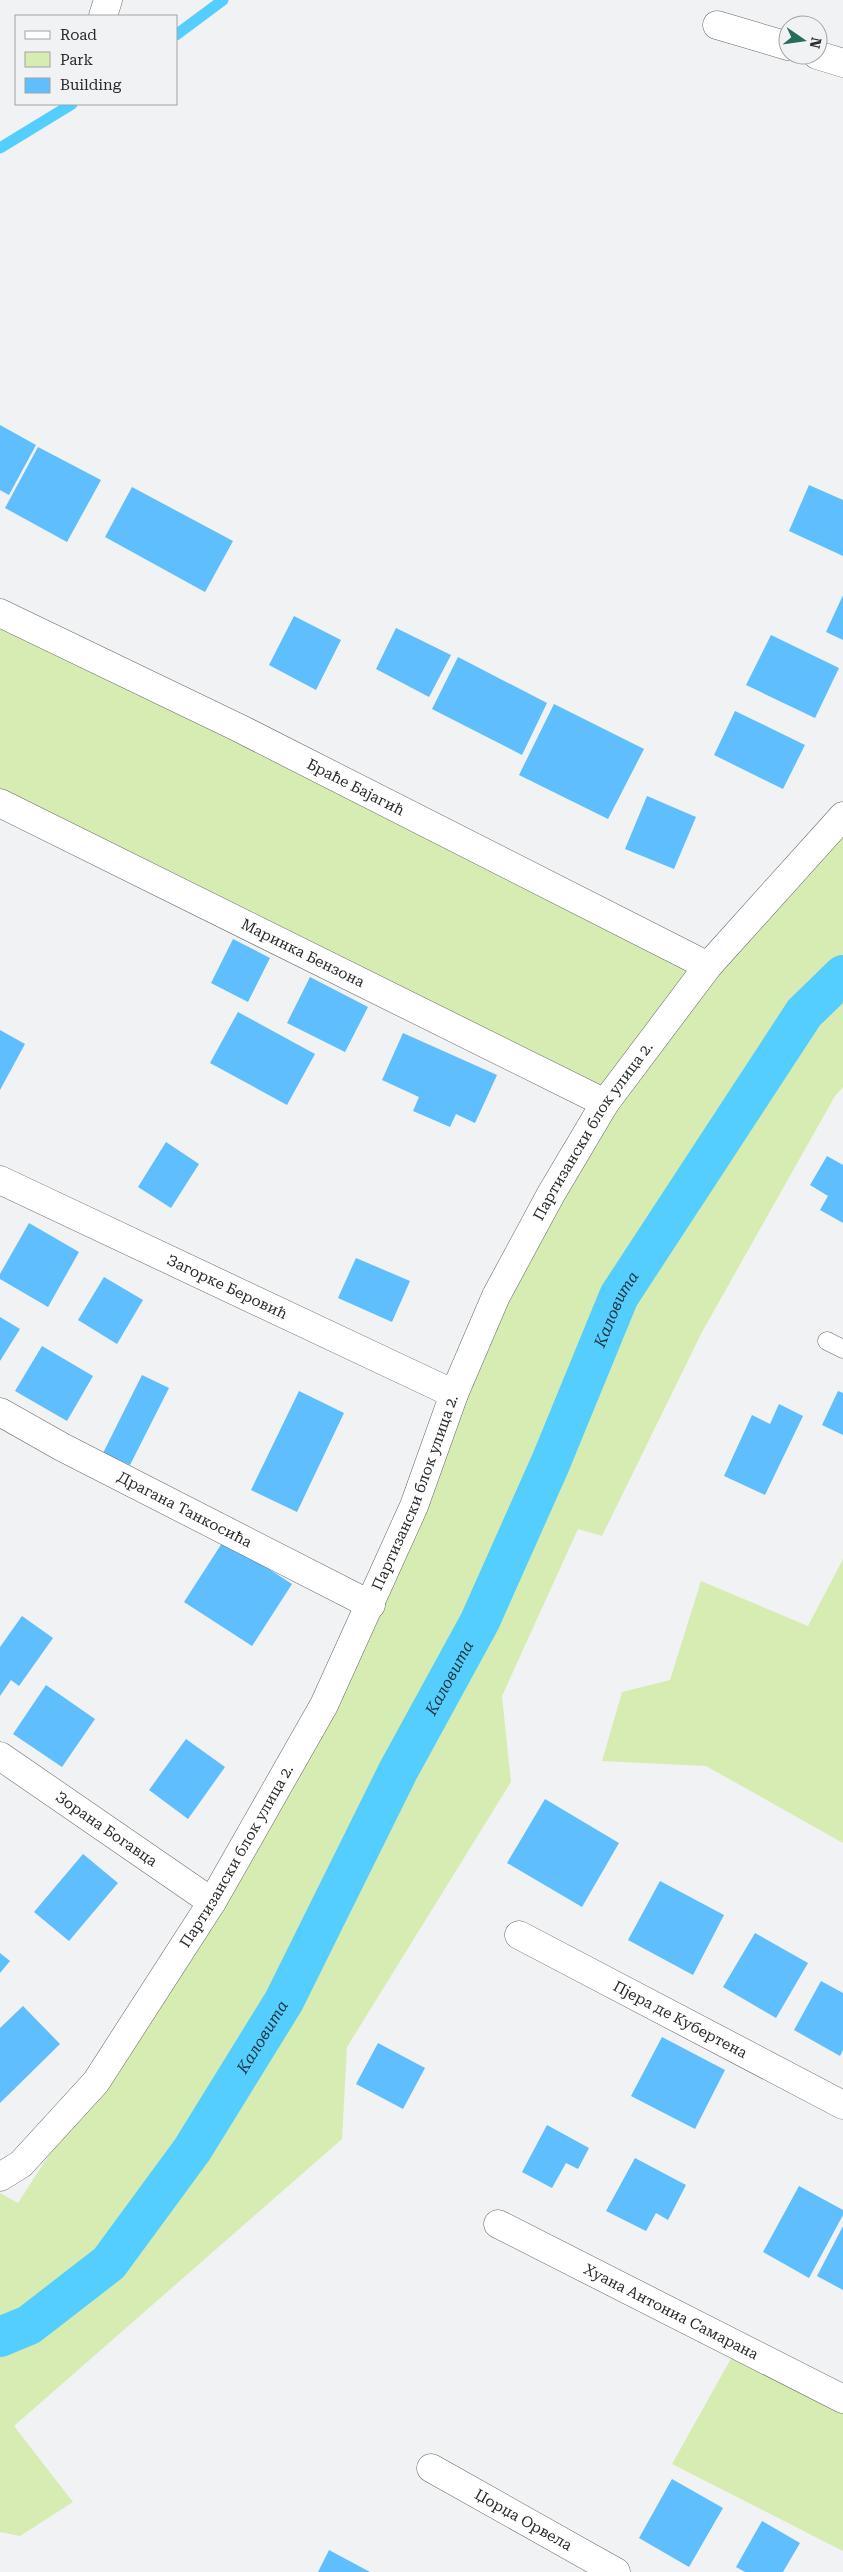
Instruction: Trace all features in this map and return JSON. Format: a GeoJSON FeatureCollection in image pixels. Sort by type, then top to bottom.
{"type":"FeatureCollection","features":[{"type":"Feature","properties":{"kind":"street"},"geometry":{"type":"LineString","coordinates":[[103,15],[108,0]]}},
{"type":"Feature","properties":{"kind":"street"},"geometry":{"type":"LineString","coordinates":[[717,25],[778,43]]}},
{"type":"Feature","properties":{"kind":"street"},"geometry":{"type":"LineString","coordinates":[[828,58],[843,63]]}},
{"type":"Feature","properties":{"kind":"street","name":"Браће Бајагић"},"geometry":{"type":"LineString","coordinates":[[0,613],[239,728],[708,966]]}},
{"type":"Feature","properties":{"kind":"street","name":"Маринка Бензона"},"geometry":{"type":"LineString","coordinates":[[0,803],[605,1103]]}},
{"type":"Feature","properties":{"kind":"street","name":"Партизански блок улица 2."},"geometry":{"type":"LineString","coordinates":[[0,2177],[21,2164],[96,2082],[212,1902],[324,1705],[371,1605],[414,1506],[454,1394],[496,1296],[551,1194],[605,1103],[708,966],[843,816]]}},
{"type":"Feature","properties":{"kind":"street","name":"Загорке Беровић"},"geometry":{"type":"LineString","coordinates":[[0,1180],[454,1394]]}},
{"type":"Feature","properties":{"kind":"street","name":"Драгана Танкосића"},"geometry":{"type":"LineString","coordinates":[[0,1412],[62,1447],[371,1605]]}},
{"type":"Feature","properties":{"kind":"street","name":"Зорана Богавца"},"geometry":{"type":"LineString","coordinates":[[0,1756],[212,1902]]}},
{"type":"Feature","properties":{"kind":"street","name":"Пјера де Кубертена"},"geometry":{"type":"LineString","coordinates":[[519,1935],[843,2105]]}},
{"type":"Feature","properties":{"kind":"street","name":"Хуана Антониа Самарана"},"geometry":{"type":"LineString","coordinates":[[498,2224],[843,2399]]}},
{"type":"Feature","properties":{"kind":"street","name":"Џорџа Орвела"},"geometry":{"type":"LineString","coordinates":[[431,2468],[616,2572]]}},
{"type":"Feature","properties":{"kind":"lane"},"geometry":{"type":"LineString","coordinates":[[827,1341],[843,1349]]}},
{"type":"Feature","properties":{"kind":"green space"},"geometry":{"type":"Polygon","coordinates":[[[0,616],[708,966],[843,825],[843,1087],[835,1096],[702,1332],[602,1536],[578,1529],[502,1696],[511,1782],[347,2047],[342,2139],[14,2426],[73,2502],[20,2536],[0,2532],[0,2193],[18,2203],[96,2082],[371,1605],[454,1394],[605,1103],[0,803],[0,616]]]}},
{"type":"Feature","properties":{"kind":"green space"},"geometry":{"type":"Polygon","coordinates":[[[843,1559],[843,1843],[706,1766],[602,1761],[622,1692],[670,1680],[701,1581],[808,1626],[843,1559]]]}},
{"type":"Feature","properties":{"kind":"green space"},"geometry":{"type":"Polygon","coordinates":[[[738,2346],[843,2399],[843,2551],[672,2464],[738,2346]]]}},
{"type":"Feature","properties":{"kind":"building"},"geometry":{"type":"Polygon","coordinates":[[[0,425],[36,445],[9,495],[0,490],[0,425]]]}},
{"type":"Feature","properties":{"kind":"building"},"geometry":{"type":"Polygon","coordinates":[[[38,447],[101,480],[67,542],[5,508],[38,447]]]}},
{"type":"Feature","properties":{"kind":"building"},"geometry":{"type":"Polygon","coordinates":[[[809,485],[843,500],[843,556],[789,531],[809,485]]]}},
{"type":"Feature","properties":{"kind":"building"},"geometry":{"type":"Polygon","coordinates":[[[132,487],[233,541],[205,592],[105,537],[132,487]]]}},
{"type":"Feature","properties":{"kind":"building"},"geometry":{"type":"Polygon","coordinates":[[[843,595],[843,640],[826,632],[843,595]]]}},
{"type":"Feature","properties":{"kind":"building"},"geometry":{"type":"Polygon","coordinates":[[[294,616],[341,640],[316,690],[269,665],[294,616]]]}},
{"type":"Feature","properties":{"kind":"building"},"geometry":{"type":"Polygon","coordinates":[[[396,628],[451,655],[429,697],[376,669],[396,628]]]}},
{"type":"Feature","properties":{"kind":"building"},"geometry":{"type":"Polygon","coordinates":[[[771,635],[839,668],[815,718],[746,685],[771,635]]]}},
{"type":"Feature","properties":{"kind":"building"},"geometry":{"type":"Polygon","coordinates":[[[458,657],[547,703],[522,755],[432,709],[458,657]]]}},
{"type":"Feature","properties":{"kind":"building"},"geometry":{"type":"Polygon","coordinates":[[[554,704],[644,749],[608,819],[519,775],[554,704]]]}},
{"type":"Feature","properties":{"kind":"building"},"geometry":{"type":"Polygon","coordinates":[[[735,711],[805,745],[783,789],[714,755],[735,711]]]}},
{"type":"Feature","properties":{"kind":"building"},"geometry":{"type":"Polygon","coordinates":[[[647,796],[696,817],[674,869],[625,849],[647,796]]]}},
{"type":"Feature","properties":{"kind":"building"},"geometry":{"type":"Polygon","coordinates":[[[233,939],[270,958],[248,1002],[211,983],[233,939]]]}},
{"type":"Feature","properties":{"kind":"building"},"geometry":{"type":"Polygon","coordinates":[[[310,977],[368,1007],[345,1052],[287,1023],[310,977]]]}},
{"type":"Feature","properties":{"kind":"building"},"geometry":{"type":"Polygon","coordinates":[[[238,1012],[315,1054],[287,1105],[210,1063],[238,1012]]]}},
{"type":"Feature","properties":{"kind":"building"},"geometry":{"type":"Polygon","coordinates":[[[0,1030],[25,1044],[0,1090],[0,1030]]]}},
{"type":"Feature","properties":{"kind":"building"},"geometry":{"type":"Polygon","coordinates":[[[403,1033],[497,1075],[475,1123],[456,1114],[450,1127],[413,1111],[419,1097],[382,1080],[403,1033]]]}},
{"type":"Feature","properties":{"kind":"building"},"geometry":{"type":"Polygon","coordinates":[[[166,1142],[199,1164],[171,1208],[138,1187],[166,1142]]]}},
{"type":"Feature","properties":{"kind":"building"},"geometry":{"type":"Polygon","coordinates":[[[827,1156],[843,1165],[843,1223],[820,1210],[828,1196],[810,1185],[827,1156]]]}},
{"type":"Feature","properties":{"kind":"building"},"geometry":{"type":"Polygon","coordinates":[[[29,1223],[79,1252],[48,1307],[0,1279],[0,1274],[29,1223]]]}},
{"type":"Feature","properties":{"kind":"building"},"geometry":{"type":"Polygon","coordinates":[[[356,1258],[410,1281],[392,1322],[338,1298],[356,1258]]]}},
{"type":"Feature","properties":{"kind":"building"},"geometry":{"type":"Polygon","coordinates":[[[104,1277],[143,1300],[117,1344],[78,1320],[104,1277]]]}},
{"type":"Feature","properties":{"kind":"building"},"geometry":{"type":"Polygon","coordinates":[[[0,1317],[20,1329],[0,1361],[0,1317]]]}},
{"type":"Feature","properties":{"kind":"building"},"geometry":{"type":"Polygon","coordinates":[[[42,1346],[93,1376],[67,1421],[15,1391],[42,1346]]]}},
{"type":"Feature","properties":{"kind":"building"},"geometry":{"type":"Polygon","coordinates":[[[142,1375],[169,1388],[130,1465],[103,1453],[142,1375]]]}},
{"type":"Feature","properties":{"kind":"building"},"geometry":{"type":"Polygon","coordinates":[[[299,1391],[344,1413],[297,1512],[251,1490],[299,1391]]]}},
{"type":"Feature","properties":{"kind":"building"},"geometry":{"type":"Polygon","coordinates":[[[838,1391],[843,1393],[843,1435],[822,1425],[838,1391]]]}},
{"type":"Feature","properties":{"kind":"building"},"geometry":{"type":"Polygon","coordinates":[[[779,1404],[803,1416],[765,1495],[724,1476],[752,1415],[770,1424],[779,1404]]]}},
{"type":"Feature","properties":{"kind":"building"},"geometry":{"type":"Polygon","coordinates":[[[224,1540],[292,1584],[252,1646],[184,1602],[224,1540]]]}},
{"type":"Feature","properties":{"kind":"building"},"geometry":{"type":"Polygon","coordinates":[[[22,1616],[53,1638],[19,1686],[11,1680],[0,1696],[0,1647],[22,1616]]]}},
{"type":"Feature","properties":{"kind":"building"},"geometry":{"type":"Polygon","coordinates":[[[46,1685],[95,1719],[62,1767],[13,1734],[46,1685]]]}},
{"type":"Feature","properties":{"kind":"building"},"geometry":{"type":"Polygon","coordinates":[[[186,1739],[225,1767],[188,1819],[149,1790],[186,1739]]]}},
{"type":"Feature","properties":{"kind":"building"},"geometry":{"type":"Polygon","coordinates":[[[545,1799],[619,1843],[582,1907],[507,1863],[545,1799]]]}},
{"type":"Feature","properties":{"kind":"building"},"geometry":{"type":"Polygon","coordinates":[[[83,1854],[118,1883],[69,1941],[34,1912],[83,1854]]]}},
{"type":"Feature","properties":{"kind":"building"},"geometry":{"type":"Polygon","coordinates":[[[660,1881],[724,1915],[693,1975],[628,1940],[660,1881]]]}},
{"type":"Feature","properties":{"kind":"building"},"geometry":{"type":"Polygon","coordinates":[[[755,1933],[808,1963],[776,2018],[723,1987],[755,1933]]]}},
{"type":"Feature","properties":{"kind":"building"},"geometry":{"type":"Polygon","coordinates":[[[0,1953],[10,1961],[0,1973],[0,1953]]]}},
{"type":"Feature","properties":{"kind":"building"},"geometry":{"type":"Polygon","coordinates":[[[821,1981],[843,1993],[843,2050],[840,2056],[794,2030],[821,1981]]]}},
{"type":"Feature","properties":{"kind":"building"},"geometry":{"type":"Polygon","coordinates":[[[23,2006],[60,2044],[0,2103],[0,2028],[23,2006]]]}},
{"type":"Feature","properties":{"kind":"building"},"geometry":{"type":"Polygon","coordinates":[[[662,2037],[725,2070],[695,2129],[631,2096],[662,2037]]]}},
{"type":"Feature","properties":{"kind":"building"},"geometry":{"type":"Polygon","coordinates":[[[378,2043],[425,2068],[403,2109],[356,2084],[378,2043]]]}},
{"type":"Feature","properties":{"kind":"building"},"geometry":{"type":"Polygon","coordinates":[[[547,2125],[589,2148],[578,2169],[566,2163],[552,2188],[522,2172],[547,2125]]]}},
{"type":"Feature","properties":{"kind":"building"},"geometry":{"type":"Polygon","coordinates":[[[635,2158],[686,2185],[668,2220],[656,2213],[646,2231],[606,2211],[635,2158]]]}},
{"type":"Feature","properties":{"kind":"building"},"geometry":{"type":"Polygon","coordinates":[[[799,2186],[843,2210],[843,2215],[809,2278],[763,2252],[799,2186]]]}},
{"type":"Feature","properties":{"kind":"building"},"geometry":{"type":"Polygon","coordinates":[[[843,2226],[843,2290],[817,2276],[843,2226]]]}},
{"type":"Feature","properties":{"kind":"building"},"geometry":{"type":"Polygon","coordinates":[[[672,2479],[723,2508],[689,2567],[639,2538],[672,2479]]]}},
{"type":"Feature","properties":{"kind":"building"},"geometry":{"type":"Polygon","coordinates":[[[762,2521],[800,2543],[783,2572],[745,2572],[736,2567],[762,2521]]]}},
{"type":"Feature","properties":{"kind":"building"},"geometry":{"type":"Polygon","coordinates":[[[329,2550],[370,2572],[318,2572],[329,2550]]]}},
{"type":"Feature","properties":{"kind":"waterway"},"geometry":{"type":"LineString","coordinates":[[178,34],[223,0]]}},
{"type":"Feature","properties":{"kind":"waterway"},"geometry":{"type":"LineString","coordinates":[[0,148],[70,105]]}},
{"type":"Feature","properties":{"kind":"waterway","name":"Каловита"},"geometry":{"type":"LineString","coordinates":[[0,2337],[29,2325],[109,2263],[192,2150],[284,2001],[398,1771],[480,1621],[550,1464],[619,1296],[804,1013],[843,975]]}}]}
